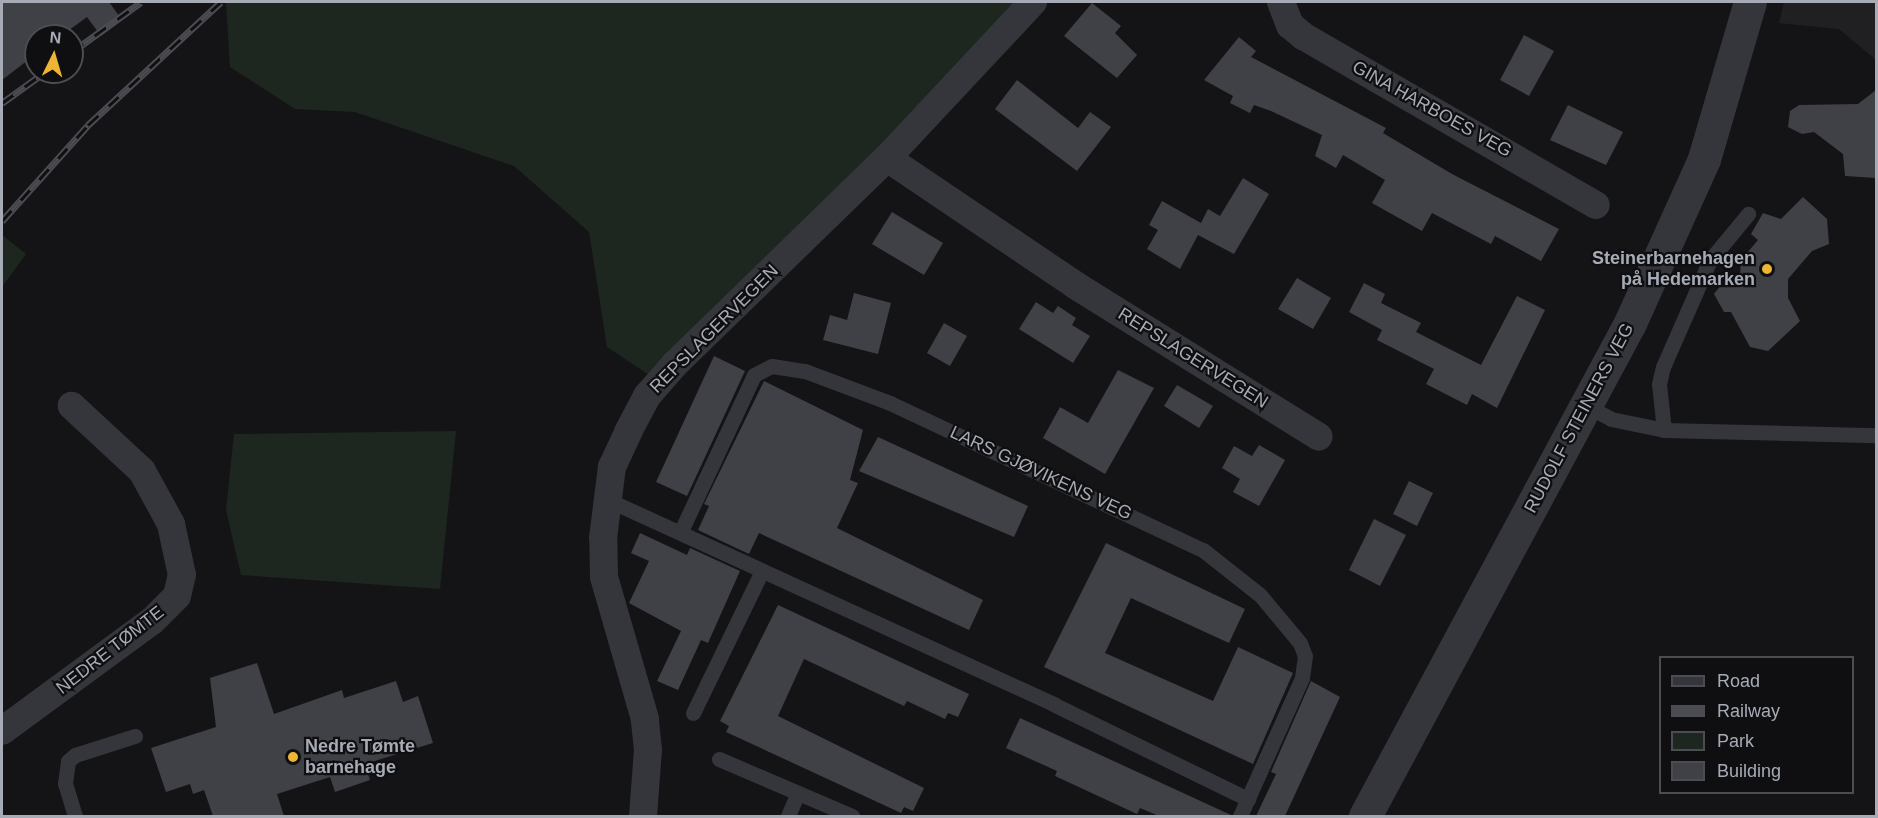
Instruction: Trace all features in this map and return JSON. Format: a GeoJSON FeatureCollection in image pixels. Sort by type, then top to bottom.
{"type":"FeatureCollection","features":[{"type":"Feature","properties":{"kind":"street","name":"REPSLAGERVEGEN"},"geometry":{"type":"LineString","coordinates":[[643,816],[647,740],[604,577],[606,499],[612,467],[647,396],[887,158],[1033,2]]}},
{"type":"Feature","properties":{"kind":"street","name":"GINA HARBOES VEG"},"geometry":{"type":"LineString","coordinates":[[1281,2],[1290,25],[1303,36],[1596,205]]}},
{"type":"Feature","properties":{"kind":"street","name":"RUDOLF STEINERS VEG"},"geometry":{"type":"LineString","coordinates":[[1365,816],[1587,406],[1644,294],[1704,159],[1750,2]]}},
{"type":"Feature","properties":{"kind":"street","name":"REPSLAGERVEGEN"},"geometry":{"type":"LineString","coordinates":[[887,158],[1075,285],[1319,437]]}},
{"type":"Feature","properties":{"kind":"street","name":"NEDRE TØMTE"},"geometry":{"type":"LineString","coordinates":[[2,731],[152,621],[177,596],[182,575],[171,524],[142,471],[72,406]]}},
{"type":"Feature","properties":{"kind":"lane"},"geometry":{"type":"LineString","coordinates":[[1664,430],[1659,384],[1664,367],[1710,260],[1748,214]]}},
{"type":"Feature","properties":{"kind":"lane","name":"LARS GJØVIKENS VEG"},"geometry":{"type":"LineString","coordinates":[[681,531],[754,375],[772,366],[805,372],[890,403],[1203,550],[1246,580],[1302,650],[1302,678],[1240,816]]}},
{"type":"Feature","properties":{"kind":"lane"},"geometry":{"type":"LineString","coordinates":[[1587,406],[1611,419],[1664,430],[1876,435]]}},
{"type":"Feature","properties":{"kind":"lane"},"geometry":{"type":"LineString","coordinates":[[606,499],[681,531],[762,571],[1055,705],[1248,800]]}},
{"type":"Feature","properties":{"kind":"lane"},"geometry":{"type":"LineString","coordinates":[[693,713],[762,571]]}},
{"type":"Feature","properties":{"kind":"lane"},"geometry":{"type":"LineString","coordinates":[[75,816],[65,783],[68,762],[75,755],[135,736]]}},
{"type":"Feature","properties":{"kind":"lane"},"geometry":{"type":"LineString","coordinates":[[719,759],[852,816]]}},
{"type":"Feature","properties":{"kind":"lane"},"geometry":{"type":"LineString","coordinates":[[788,816],[798,794]]}},
{"type":"Feature","properties":{"kind":"shaded area"},"geometry":{"type":"Polygon","coordinates":[[[1784,2],[1876,2],[1876,60],[1839,29],[1779,23],[1784,2]]]}},
{"type":"Feature","properties":{"kind":"green space"},"geometry":{"type":"Polygon","coordinates":[[[226,2],[1019,2],[667,387],[607,347],[589,232],[514,166],[355,112],[295,109],[230,67],[226,2]]]}},
{"type":"Feature","properties":{"kind":"green space"},"geometry":{"type":"Polygon","coordinates":[[[2,235],[26,254],[2,287],[2,235]]]}},
{"type":"Feature","properties":{"kind":"green space"},"geometry":{"type":"Polygon","coordinates":[[[456,431],[440,589],[241,575],[226,510],[234,434],[456,431]]]}},
{"type":"Feature","properties":{"kind":"building"},"geometry":{"type":"Polygon","coordinates":[[[2,2],[109,2],[122,20],[101,36],[87,17],[77,24],[24,24],[24,63],[2,80],[2,2]]]}},
{"type":"Feature","properties":{"kind":"building"},"geometry":{"type":"Polygon","coordinates":[[[1092,3],[1121,26],[1115,33],[1137,55],[1117,78],[1064,36],[1092,3]]]}},
{"type":"Feature","properties":{"kind":"building"},"geometry":{"type":"Polygon","coordinates":[[[1524,35],[1554,51],[1529,96],[1500,80],[1524,35]]]}},
{"type":"Feature","properties":{"kind":"building"},"geometry":{"type":"Polygon","coordinates":[[[1239,37],[1256,51],[1251,57],[1386,128],[1383,133],[1452,174],[1559,229],[1541,261],[1495,236],[1491,244],[1432,213],[1422,231],[1372,203],[1385,180],[1343,155],[1336,168],[1315,156],[1322,135],[1254,105],[1250,113],[1230,103],[1233,96],[1204,80],[1239,37]]]}},
{"type":"Feature","properties":{"kind":"building"},"geometry":{"type":"Polygon","coordinates":[[[1017,80],[1078,128],[1090,112],[1111,127],[1077,171],[995,109],[1017,80]]]}},
{"type":"Feature","properties":{"kind":"building"},"geometry":{"type":"Polygon","coordinates":[[[1876,90],[1876,178],[1845,176],[1843,154],[1814,132],[1802,134],[1788,127],[1790,111],[1799,105],[1858,104],[1876,90]]]}},
{"type":"Feature","properties":{"kind":"building"},"geometry":{"type":"Polygon","coordinates":[[[1568,105],[1623,132],[1606,165],[1550,140],[1568,105]]]}},
{"type":"Feature","properties":{"kind":"building"},"geometry":{"type":"Polygon","coordinates":[[[1243,178],[1269,194],[1234,254],[1198,235],[1180,269],[1147,249],[1158,230],[1149,225],[1162,201],[1201,223],[1208,209],[1220,216],[1243,178]]]}},
{"type":"Feature","properties":{"kind":"building"},"geometry":{"type":"Polygon","coordinates":[[[1803,197],[1827,219],[1829,244],[1812,251],[1788,279],[1788,298],[1800,321],[1768,351],[1750,347],[1731,312],[1724,312],[1714,294],[1729,275],[1740,276],[1741,260],[1758,240],[1751,234],[1763,213],[1781,219],[1803,197]]]}},
{"type":"Feature","properties":{"kind":"building"},"geometry":{"type":"Polygon","coordinates":[[[892,212],[943,243],[924,275],[872,244],[892,212]]]}},
{"type":"Feature","properties":{"kind":"building"},"geometry":{"type":"Polygon","coordinates":[[[1297,278],[1331,298],[1313,329],[1278,309],[1297,278]]]}},
{"type":"Feature","properties":{"kind":"building"},"geometry":{"type":"Polygon","coordinates":[[[1364,283],[1385,294],[1381,303],[1421,323],[1416,332],[1481,365],[1517,296],[1545,310],[1497,408],[1472,394],[1467,405],[1426,384],[1434,369],[1377,340],[1382,330],[1349,312],[1364,283]]]}},
{"type":"Feature","properties":{"kind":"building"},"geometry":{"type":"Polygon","coordinates":[[[854,293],[891,303],[878,354],[823,340],[830,315],[847,320],[854,293]]]}},
{"type":"Feature","properties":{"kind":"building"},"geometry":{"type":"Polygon","coordinates":[[[1036,302],[1053,313],[1058,306],[1076,318],[1072,325],[1090,336],[1073,363],[1019,329],[1036,302]]]}},
{"type":"Feature","properties":{"kind":"building"},"geometry":{"type":"Polygon","coordinates":[[[944,323],[967,336],[950,366],[927,353],[944,323]]]}},
{"type":"Feature","properties":{"kind":"building"},"geometry":{"type":"Polygon","coordinates":[[[714,356],[745,371],[687,496],[656,482],[714,356]]]}},
{"type":"Feature","properties":{"kind":"building"},"geometry":{"type":"Polygon","coordinates":[[[1118,370],[1154,388],[1105,474],[1043,438],[1060,407],[1088,423],[1118,370]]]}},
{"type":"Feature","properties":{"kind":"building"},"geometry":{"type":"Polygon","coordinates":[[[764,381],[863,430],[850,480],[858,483],[837,528],[983,600],[969,630],[759,533],[749,554],[698,530],[709,506],[704,504],[764,381]]]}},
{"type":"Feature","properties":{"kind":"building"},"geometry":{"type":"Polygon","coordinates":[[[1177,385],[1213,406],[1199,428],[1164,406],[1177,385]]]}},
{"type":"Feature","properties":{"kind":"building"},"geometry":{"type":"Polygon","coordinates":[[[878,437],[1028,506],[1014,537],[859,471],[878,437]]]}},
{"type":"Feature","properties":{"kind":"building"},"geometry":{"type":"Polygon","coordinates":[[[1259,445],[1285,460],[1259,506],[1233,492],[1240,479],[1222,468],[1234,446],[1252,456],[1259,445]]]}},
{"type":"Feature","properties":{"kind":"building"},"geometry":{"type":"Polygon","coordinates":[[[1409,481],[1433,493],[1417,526],[1393,514],[1409,481]]]}},
{"type":"Feature","properties":{"kind":"building"},"geometry":{"type":"Polygon","coordinates":[[[1374,519],[1406,535],[1380,586],[1349,570],[1374,519]]]}},
{"type":"Feature","properties":{"kind":"building"},"geometry":{"type":"Polygon","coordinates":[[[640,533],[687,555],[690,548],[740,571],[708,643],[701,640],[678,690],[657,681],[681,631],[629,603],[649,561],[631,553],[640,533]]]}},
{"type":"Feature","properties":{"kind":"building"},"geometry":{"type":"Polygon","coordinates":[[[1106,543],[1245,609],[1229,643],[1131,598],[1105,653],[1213,701],[1238,647],[1293,673],[1253,764],[1044,667],[1106,543]]]}},
{"type":"Feature","properties":{"kind":"building"},"geometry":{"type":"Polygon","coordinates":[[[778,605],[969,694],[958,717],[948,713],[945,719],[907,701],[904,706],[804,659],[778,716],[924,788],[913,811],[904,807],[901,813],[726,732],[729,726],[720,721],[778,605]]]}},
{"type":"Feature","properties":{"kind":"building"},"geometry":{"type":"Polygon","coordinates":[[[257,663],[274,714],[342,690],[344,698],[396,681],[403,702],[418,696],[433,743],[365,764],[370,780],[335,792],[330,777],[277,794],[284,816],[213,816],[204,790],[193,794],[190,784],[166,792],[151,748],[216,727],[210,678],[257,663]]]}},
{"type":"Feature","properties":{"kind":"building"},"geometry":{"type":"Polygon","coordinates":[[[1311,681],[1340,697],[1285,816],[1256,816],[1276,774],[1271,772],[1311,681]]]}},
{"type":"Feature","properties":{"kind":"building"},"geometry":{"type":"Polygon","coordinates":[[[1020,718],[1231,815],[1159,816],[1140,808],[1137,814],[1055,776],[1057,771],[1006,748],[1020,718]]]}},
{"type":"Feature","properties":{"kind":"railway"},"geometry":{"type":"LineString","coordinates":[[84,43],[141,2]]}},
{"type":"Feature","properties":{"kind":"railway"},"geometry":{"type":"LineString","coordinates":[[2,221],[88,125],[221,2]]}},
{"type":"Feature","properties":{"kind":"railway"},"geometry":{"type":"LineString","coordinates":[[2,103],[28,84]]}},
{"type":"Feature","properties":{"kind":"place","name":"Steinerbarnehagen på Hedemarken"},"geometry":{"type":"Point","coordinates":[1767,269]}},
{"type":"Feature","properties":{"kind":"place","name":"Nedre Tømte barnehage"},"geometry":{"type":"Point","coordinates":[293,757]}}]}
